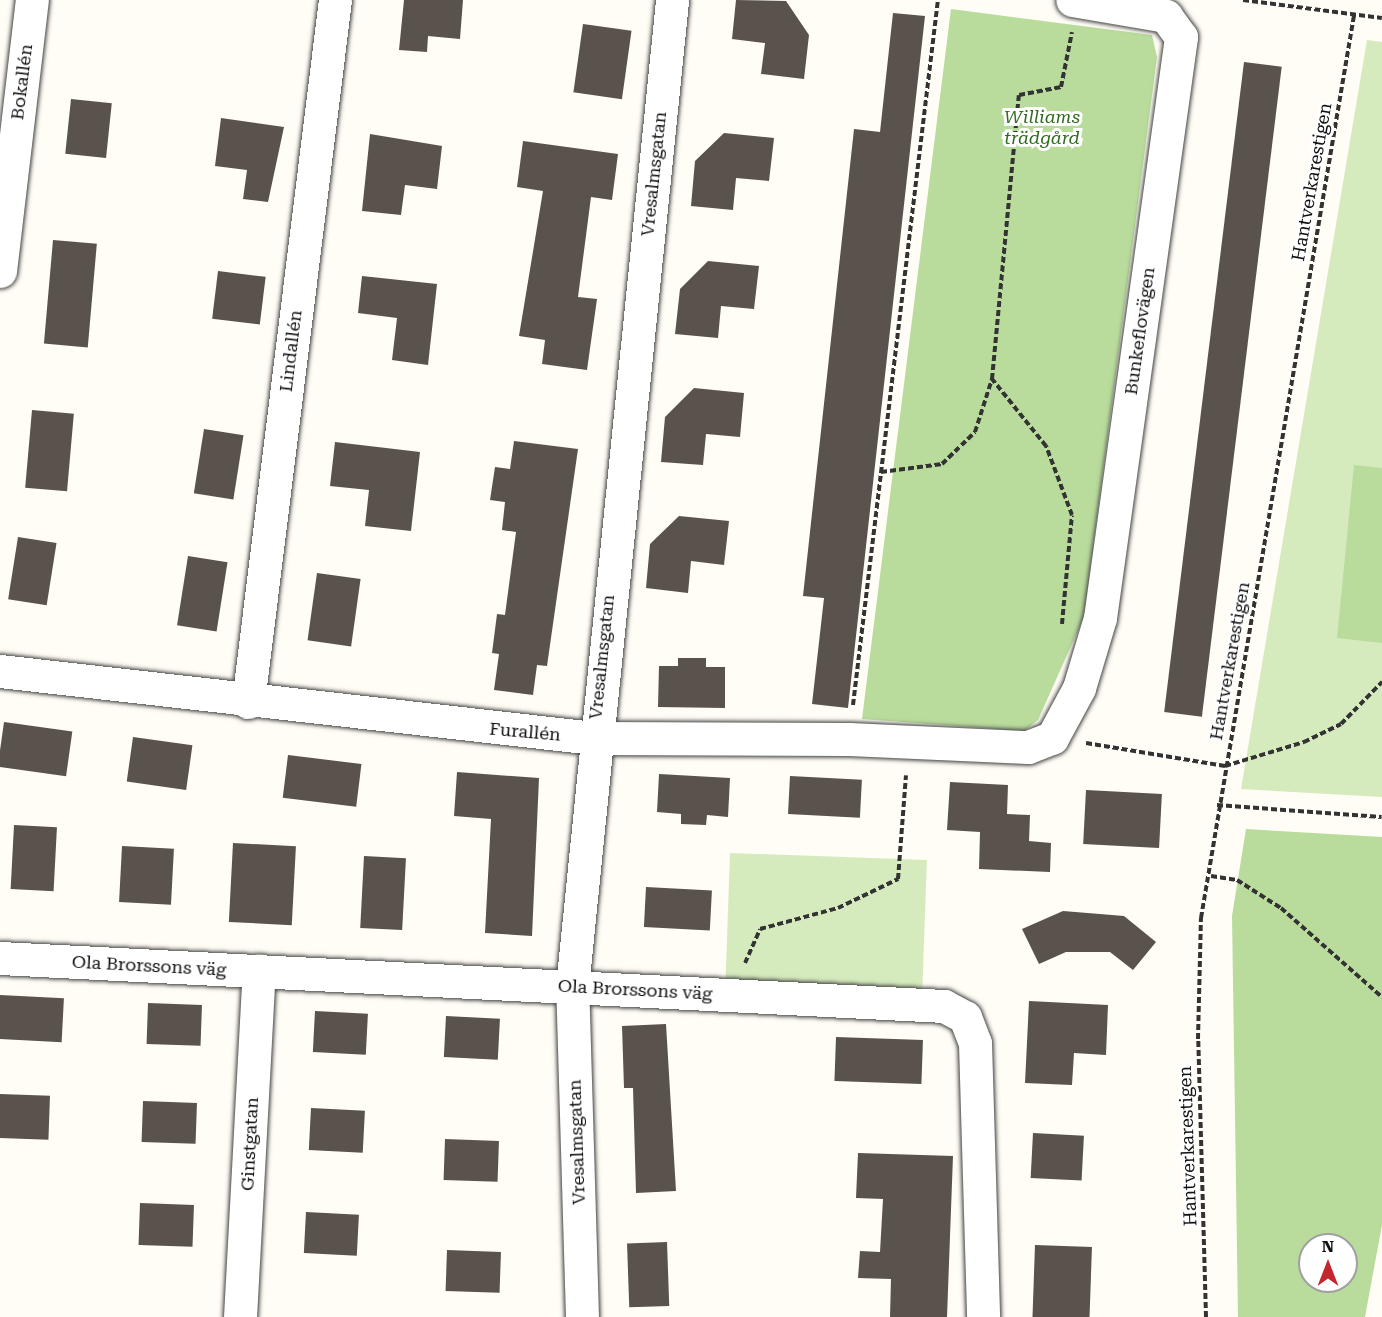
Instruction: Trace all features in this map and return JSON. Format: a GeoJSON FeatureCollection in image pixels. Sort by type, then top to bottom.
{"type":"FeatureCollection","features":[{"type":"Feature","properties":{"kind":"street","name":"Bokallén"},"geometry":{"type":"LineString","coordinates":[[0,271],[32,0]]}},
{"type":"Feature","properties":{"kind":"street","name":"Lindallén"},"geometry":{"type":"LineString","coordinates":[[248,702],[334,0]]}},
{"type":"Feature","properties":{"kind":"street","name":"Vresalmsgatan"},"geometry":{"type":"LineString","coordinates":[[582,1317],[572,987],[594,738],[672,0]]}},
{"type":"Feature","properties":{"kind":"street","name":"Bunkeflovägen"},"geometry":{"type":"LineString","coordinates":[[1052,738],[1079,687],[1100,618],[1181,37],[1166,16],[1075,0]]}},
{"type":"Feature","properties":{"kind":"street","name":"Furallén"},"geometry":{"type":"LineString","coordinates":[[0,671],[248,702],[594,738],[849,739],[1028,747],[1052,738]]}},
{"type":"Feature","properties":{"kind":"street","name":"Ola Brorssons väg"},"geometry":{"type":"LineString","coordinates":[[0,958],[944,1006],[966,1017],[975,1043],[983,1317]]}},
{"type":"Feature","properties":{"kind":"street","name":"Ginstgatan"},"geometry":{"type":"LineString","coordinates":[[240,1317],[259,971]]}},
{"type":"Feature","properties":{"kind":"path"},"geometry":{"type":"LineString","coordinates":[[849,739],[938,0]]}},
{"type":"Feature","properties":{"kind":"path"},"geometry":{"type":"LineString","coordinates":[[881,472],[942,464],[975,432],[992,379],[1019,95],[1061,87],[1075,0]]}},
{"type":"Feature","properties":{"kind":"path"},"geometry":{"type":"LineString","coordinates":[[1243,0],[1382,18]]}},
{"type":"Feature","properties":{"kind":"path","name":"Hantverkarestigen"},"geometry":{"type":"LineString","coordinates":[[1206,1317],[1198,1039],[1201,918],[1211,876],[1217,806],[1354,15]]}},
{"type":"Feature","properties":{"kind":"path"},"geometry":{"type":"LineString","coordinates":[[992,379],[1046,446],[1072,515],[1061,615],[1064,637]]}},
{"type":"Feature","properties":{"kind":"path"},"geometry":{"type":"LineString","coordinates":[[1052,738],[1225,766],[1304,742],[1341,724],[1382,682]]}},
{"type":"Feature","properties":{"kind":"path"},"geometry":{"type":"LineString","coordinates":[[737,995],[748,953],[760,929],[838,908],[898,879],[909,742]]}},
{"type":"Feature","properties":{"kind":"path"},"geometry":{"type":"LineString","coordinates":[[1217,806],[1382,817]]}},
{"type":"Feature","properties":{"kind":"path"},"geometry":{"type":"LineString","coordinates":[[1211,876],[1237,880],[1281,908],[1382,998]]}},
{"type":"Feature","properties":{"kind":"green space","name":"Williams trädgård"},"geometry":{"type":"Polygon","coordinates":[[[951,9],[1152,35],[1157,57],[1084,617],[1038,720],[1024,731],[862,719],[951,9]]]}},
{"type":"Feature","properties":{"kind":"green space"},"geometry":{"type":"Polygon","coordinates":[[[1367,40],[1382,42],[1382,797],[1241,789],[1367,40]]]}},
{"type":"Feature","properties":{"kind":"green space"},"geometry":{"type":"Polygon","coordinates":[[[1354,465],[1382,468],[1382,643],[1337,638],[1354,465]]]}},
{"type":"Feature","properties":{"kind":"green space"},"geometry":{"type":"Polygon","coordinates":[[[1246,829],[1382,837],[1382,1225],[1365,1317],[1238,1317],[1232,916],[1246,829]]]}},
{"type":"Feature","properties":{"kind":"green space"},"geometry":{"type":"Polygon","coordinates":[[[730,853],[927,860],[922,990],[725,983],[730,853]]]}},
{"type":"Feature","properties":{"kind":"building"},"geometry":{"type":"Polygon","coordinates":[[[404,0],[463,0],[460,39],[428,36],[427,52],[399,50],[404,0]]]}},
{"type":"Feature","properties":{"kind":"building"},"geometry":{"type":"Polygon","coordinates":[[[736,0],[786,1],[809,35],[804,79],[761,74],[765,43],[732,39],[736,0]]]}},
{"type":"Feature","properties":{"kind":"building"},"geometry":{"type":"Polygon","coordinates":[[[893,13],[925,16],[848,708],[812,704],[824,598],[803,596],[854,129],[880,132],[893,13]]]}},
{"type":"Feature","properties":{"kind":"building"},"geometry":{"type":"Polygon","coordinates":[[[583,24],[632,31],[622,99],[573,92],[583,24]]]}},
{"type":"Feature","properties":{"kind":"building"},"geometry":{"type":"Polygon","coordinates":[[[1244,62],[1282,67],[1202,717],[1164,712],[1244,62]]]}},
{"type":"Feature","properties":{"kind":"building"},"geometry":{"type":"Polygon","coordinates":[[[71,99],[112,103],[106,158],[65,154],[71,99]]]}},
{"type":"Feature","properties":{"kind":"building"},"geometry":{"type":"Polygon","coordinates":[[[221,118],[284,127],[268,202],[243,199],[247,170],[215,166],[221,118]]]}},
{"type":"Feature","properties":{"kind":"building"},"geometry":{"type":"Polygon","coordinates":[[[724,133],[774,138],[769,181],[736,178],[733,210],[691,206],[695,161],[724,133]]]}},
{"type":"Feature","properties":{"kind":"building"},"geometry":{"type":"Polygon","coordinates":[[[370,134],[442,146],[437,189],[405,185],[401,215],[362,211],[370,134]]]}},
{"type":"Feature","properties":{"kind":"building"},"geometry":{"type":"Polygon","coordinates":[[[523,141],[618,154],[612,200],[591,197],[578,297],[597,299],[587,370],[542,364],[545,340],[519,336],[543,191],[517,187],[523,141]]]}},
{"type":"Feature","properties":{"kind":"building"},"geometry":{"type":"Polygon","coordinates":[[[53,240],[97,244],[88,347],[44,344],[53,240]]]}},
{"type":"Feature","properties":{"kind":"building"},"geometry":{"type":"Polygon","coordinates":[[[708,261],[759,266],[754,309],[721,306],[718,338],[675,334],[680,289],[708,261]]]}},
{"type":"Feature","properties":{"kind":"building"},"geometry":{"type":"Polygon","coordinates":[[[218,271],[266,277],[260,324],[212,319],[218,271]]]}},
{"type":"Feature","properties":{"kind":"building"},"geometry":{"type":"Polygon","coordinates":[[[362,276],[437,284],[428,365],[392,360],[397,318],[358,313],[362,276]]]}},
{"type":"Feature","properties":{"kind":"building"},"geometry":{"type":"Polygon","coordinates":[[[694,388],[744,393],[740,437],[706,434],[703,465],[661,462],[665,417],[694,388]]]}},
{"type":"Feature","properties":{"kind":"building"},"geometry":{"type":"Polygon","coordinates":[[[32,410],[74,414],[67,491],[25,488],[32,410]]]}},
{"type":"Feature","properties":{"kind":"building"},"geometry":{"type":"Polygon","coordinates":[[[204,429],[244,435],[233,499],[194,493],[204,429]]]}},
{"type":"Feature","properties":{"kind":"building"},"geometry":{"type":"Polygon","coordinates":[[[514,441],[578,449],[547,666],[537,665],[533,695],[494,690],[499,654],[492,653],[497,614],[505,615],[516,532],[502,530],[505,502],[490,500],[495,467],[510,469],[514,441]]]}},
{"type":"Feature","properties":{"kind":"building"},"geometry":{"type":"Polygon","coordinates":[[[335,442],[420,452],[411,531],[365,526],[369,490],[330,486],[335,442]]]}},
{"type":"Feature","properties":{"kind":"building"},"geometry":{"type":"Polygon","coordinates":[[[679,516],[729,521],[724,565],[691,561],[688,593],[646,588],[650,544],[679,516]]]}},
{"type":"Feature","properties":{"kind":"building"},"geometry":{"type":"Polygon","coordinates":[[[18,537],[57,543],[47,605],[8,599],[18,537]]]}},
{"type":"Feature","properties":{"kind":"building"},"geometry":{"type":"Polygon","coordinates":[[[188,556],[228,562],[217,631],[177,625],[188,556]]]}},
{"type":"Feature","properties":{"kind":"building"},"geometry":{"type":"Polygon","coordinates":[[[317,573],[361,579],[351,646],[308,640],[317,573]]]}},
{"type":"Feature","properties":{"kind":"building"},"geometry":{"type":"Polygon","coordinates":[[[678,658],[706,658],[706,667],[725,667],[725,708],[658,707],[659,666],[678,666],[678,658]]]}},
{"type":"Feature","properties":{"kind":"building"},"geometry":{"type":"Polygon","coordinates":[[[4,722],[72,732],[66,776],[0,767],[4,722]]]}},
{"type":"Feature","properties":{"kind":"building"},"geometry":{"type":"Polygon","coordinates":[[[133,737],[192,745],[186,790],[127,782],[133,737]]]}},
{"type":"Feature","properties":{"kind":"building"},"geometry":{"type":"Polygon","coordinates":[[[288,755],[361,764],[356,807],[283,798],[288,755]]]}},
{"type":"Feature","properties":{"kind":"building"},"geometry":{"type":"Polygon","coordinates":[[[457,772],[539,778],[532,936],[485,933],[491,819],[454,816],[457,772]]]}},
{"type":"Feature","properties":{"kind":"building"},"geometry":{"type":"Polygon","coordinates":[[[659,774],[730,778],[728,817],[707,815],[706,825],[681,824],[681,814],[657,812],[659,774]]]}},
{"type":"Feature","properties":{"kind":"building"},"geometry":{"type":"Polygon","coordinates":[[[790,776],[862,780],[860,818],[788,814],[790,776]]]}},
{"type":"Feature","properties":{"kind":"building"},"geometry":{"type":"Polygon","coordinates":[[[950,782],[1008,785],[1007,814],[1030,815],[1029,841],[1051,843],[1050,872],[979,869],[980,832],[947,830],[950,782]]]}},
{"type":"Feature","properties":{"kind":"building"},"geometry":{"type":"Polygon","coordinates":[[[1086,790],[1162,794],[1159,848],[1083,844],[1086,790]]]}},
{"type":"Feature","properties":{"kind":"building"},"geometry":{"type":"Polygon","coordinates":[[[14,825],[57,827],[54,891],[11,889],[14,825]]]}},
{"type":"Feature","properties":{"kind":"building"},"geometry":{"type":"Polygon","coordinates":[[[233,843],[296,846],[292,925],[229,922],[233,843]]]}},
{"type":"Feature","properties":{"kind":"building"},"geometry":{"type":"Polygon","coordinates":[[[122,846],[174,849],[171,905],[119,902],[122,846]]]}},
{"type":"Feature","properties":{"kind":"building"},"geometry":{"type":"Polygon","coordinates":[[[364,856],[406,858],[402,930],[360,928],[364,856]]]}},
{"type":"Feature","properties":{"kind":"building"},"geometry":{"type":"Polygon","coordinates":[[[646,887],[712,890],[710,930],[644,927],[646,887]]]}},
{"type":"Feature","properties":{"kind":"building"},"geometry":{"type":"Polygon","coordinates":[[[1063,911],[1124,916],[1156,942],[1133,970],[1110,952],[1066,952],[1039,964],[1022,929],[1063,911]]]}},
{"type":"Feature","properties":{"kind":"building"},"geometry":{"type":"Polygon","coordinates":[[[0,995],[64,998],[62,1042],[0,1039],[0,995]]]}},
{"type":"Feature","properties":{"kind":"building"},"geometry":{"type":"Polygon","coordinates":[[[1029,1001],[1108,1005],[1106,1055],[1074,1053],[1072,1085],[1025,1083],[1029,1001]]]}},
{"type":"Feature","properties":{"kind":"building"},"geometry":{"type":"Polygon","coordinates":[[[148,1003],[202,1005],[201,1046],[147,1044],[148,1003]]]}},
{"type":"Feature","properties":{"kind":"building"},"geometry":{"type":"Polygon","coordinates":[[[315,1011],[368,1014],[366,1055],[313,1052],[315,1011]]]}},
{"type":"Feature","properties":{"kind":"building"},"geometry":{"type":"Polygon","coordinates":[[[446,1016],[500,1019],[498,1060],[444,1057],[446,1016]]]}},
{"type":"Feature","properties":{"kind":"building"},"geometry":{"type":"Polygon","coordinates":[[[666,1024],[676,1191],[636,1193],[633,1088],[624,1088],[622,1026],[666,1024]]]}},
{"type":"Feature","properties":{"kind":"building"},"geometry":{"type":"Polygon","coordinates":[[[836,1037],[923,1040],[921,1084],[834,1081],[836,1037]]]}},
{"type":"Feature","properties":{"kind":"building"},"geometry":{"type":"Polygon","coordinates":[[[0,1094],[50,1096],[48,1140],[0,1138],[0,1094]]]}},
{"type":"Feature","properties":{"kind":"building"},"geometry":{"type":"Polygon","coordinates":[[[143,1101],[197,1103],[196,1144],[142,1142],[143,1101]]]}},
{"type":"Feature","properties":{"kind":"building"},"geometry":{"type":"Polygon","coordinates":[[[311,1108],[365,1111],[363,1153],[309,1150],[311,1108]]]}},
{"type":"Feature","properties":{"kind":"building"},"geometry":{"type":"Polygon","coordinates":[[[1033,1133],[1084,1136],[1082,1181],[1031,1178],[1033,1133]]]}},
{"type":"Feature","properties":{"kind":"building"},"geometry":{"type":"Polygon","coordinates":[[[445,1139],[499,1141],[498,1182],[444,1180],[445,1139]]]}},
{"type":"Feature","properties":{"kind":"building"},"geometry":{"type":"Polygon","coordinates":[[[858,1153],[953,1156],[947,1317],[890,1317],[891,1279],[858,1278],[860,1251],[880,1252],[883,1199],[856,1198],[858,1153]]]}},
{"type":"Feature","properties":{"kind":"building"},"geometry":{"type":"Polygon","coordinates":[[[140,1203],[194,1205],[193,1247],[139,1245],[140,1203]]]}},
{"type":"Feature","properties":{"kind":"building"},"geometry":{"type":"Polygon","coordinates":[[[306,1212],[359,1215],[357,1256],[304,1253],[306,1212]]]}},
{"type":"Feature","properties":{"kind":"building"},"geometry":{"type":"Polygon","coordinates":[[[667,1242],[669,1306],[629,1307],[627,1243],[667,1242]]]}},
{"type":"Feature","properties":{"kind":"building"},"geometry":{"type":"Polygon","coordinates":[[[1035,1245],[1092,1247],[1090,1317],[1032,1317],[1035,1245]]]}},
{"type":"Feature","properties":{"kind":"building"},"geometry":{"type":"Polygon","coordinates":[[[447,1250],[501,1252],[500,1293],[446,1291],[447,1250]]]}}]}
